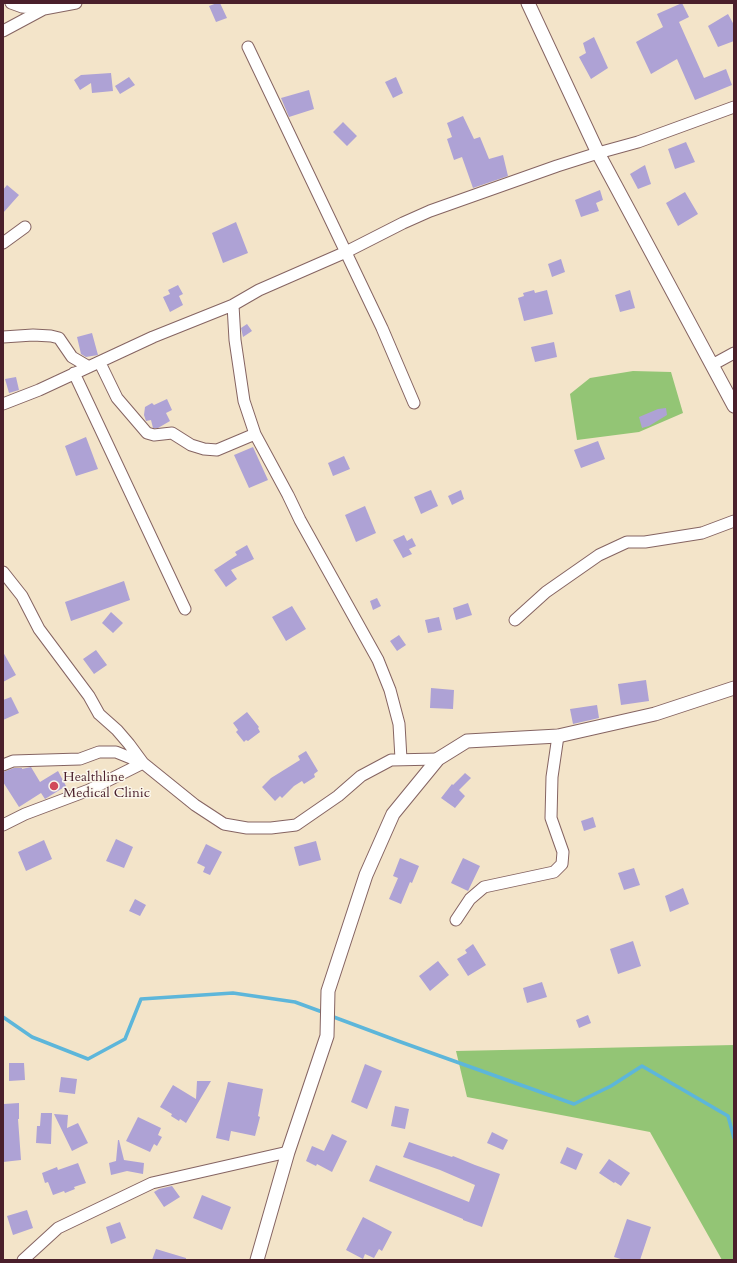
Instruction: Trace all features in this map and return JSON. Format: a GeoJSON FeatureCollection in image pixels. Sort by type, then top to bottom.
{"type":"FeatureCollection","features":[{"type":"Feature","properties":{"kind":"main road"},"geometry":{"type":"LineString","coordinates":[[528,3],[598,153],[734,406]]}},
{"type":"Feature","properties":{"kind":"main road"},"geometry":{"type":"LineString","coordinates":[[257,1260],[288,1152],[327,1036],[328,991],[366,875],[393,814],[438,759],[466,741],[558,736],[655,714],[734,688]]}},
{"type":"Feature","properties":{"kind":"street"},"geometry":{"type":"LineString","coordinates":[[11,3],[22,8],[44,9],[72,3]]}},
{"type":"Feature","properties":{"kind":"street"},"geometry":{"type":"LineString","coordinates":[[3,31],[44,9]]}},
{"type":"Feature","properties":{"kind":"street"},"geometry":{"type":"LineString","coordinates":[[248,47],[382,328],[414,403]]}},
{"type":"Feature","properties":{"kind":"street"},"geometry":{"type":"LineString","coordinates":[[3,404],[100,363],[153,337],[233,306],[259,290],[346,252],[430,211],[598,153],[638,142],[734,107]]}},
{"type":"Feature","properties":{"kind":"street"},"geometry":{"type":"LineString","coordinates":[[3,243],[25,227]]}},
{"type":"Feature","properties":{"kind":"street"},"geometry":{"type":"LineString","coordinates":[[233,306],[244,401],[255,434],[300,520],[378,660],[390,690],[399,724],[401,759]]}},
{"type":"Feature","properties":{"kind":"street"},"geometry":{"type":"LineString","coordinates":[[3,337],[33,335],[59,338],[72,357],[89,367]]}},
{"type":"Feature","properties":{"kind":"street"},"geometry":{"type":"LineString","coordinates":[[712,365],[734,353]]}},
{"type":"Feature","properties":{"kind":"street"},"geometry":{"type":"LineString","coordinates":[[100,363],[117,398],[147,433],[154,435],[172,433],[192,445],[204,449],[217,450],[255,434]]}},
{"type":"Feature","properties":{"kind":"street"},"geometry":{"type":"LineString","coordinates":[[74,373],[184,609]]}},
{"type":"Feature","properties":{"kind":"street"},"geometry":{"type":"LineString","coordinates":[[514,620],[546,592],[599,555],[627,542],[645,542],[702,532],[734,521]]}},
{"type":"Feature","properties":{"kind":"street"},"geometry":{"type":"LineString","coordinates":[[3,572],[22,596],[39,629],[89,696],[99,714],[125,739],[143,763],[195,805],[224,824],[247,828],[271,828],[296,825],[338,796],[361,776],[391,760],[438,759]]}},
{"type":"Feature","properties":{"kind":"street"},"geometry":{"type":"LineString","coordinates":[[456,920],[470,900],[484,887],[554,872],[562,864],[563,852],[551,818],[552,777],[558,736]]}},
{"type":"Feature","properties":{"kind":"street"},"geometry":{"type":"LineString","coordinates":[[3,765],[13,761],[80,759],[99,752],[116,752],[143,763]]}},
{"type":"Feature","properties":{"kind":"street"},"geometry":{"type":"LineString","coordinates":[[3,825],[25,814],[89,790],[143,763]]}},
{"type":"Feature","properties":{"kind":"street"},"geometry":{"type":"LineString","coordinates":[[24,1260],[58,1228],[152,1183],[288,1152]]}},
{"type":"Feature","properties":{"kind":"green space"},"geometry":{"type":"Polygon","coordinates":[[[633,371],[671,372],[683,413],[639,432],[577,440],[570,394],[590,378],[633,371]]]}},
{"type":"Feature","properties":{"kind":"green space"},"geometry":{"type":"Polygon","coordinates":[[[734,1045],[734,1260],[722,1260],[650,1132],[467,1097],[456,1051],[734,1045]]]}},
{"type":"Feature","properties":{"kind":"building"},"geometry":{"type":"Polygon","coordinates":[[[220,3],[227,18],[216,22],[209,6],[220,3]]]}},
{"type":"Feature","properties":{"kind":"building"},"geometry":{"type":"Polygon","coordinates":[[[682,3],[689,17],[679,22],[704,78],[726,69],[732,85],[695,100],[677,59],[651,74],[636,42],[663,27],[657,14],[682,3]]]}},
{"type":"Feature","properties":{"kind":"building"},"geometry":{"type":"Polygon","coordinates":[[[728,14],[734,25],[734,41],[718,47],[708,26],[728,14]]]}},
{"type":"Feature","properties":{"kind":"building"},"geometry":{"type":"Polygon","coordinates":[[[594,37],[608,68],[591,79],[579,57],[586,53],[583,43],[594,37]]]}},
{"type":"Feature","properties":{"kind":"building"},"geometry":{"type":"Polygon","coordinates":[[[111,73],[113,91],[92,93],[91,83],[80,90],[74,80],[81,75],[111,73]]]}},
{"type":"Feature","properties":{"kind":"building"},"geometry":{"type":"Polygon","coordinates":[[[129,77],[135,85],[120,94],[115,86],[129,77]]]}},
{"type":"Feature","properties":{"kind":"building"},"geometry":{"type":"Polygon","coordinates":[[[396,77],[403,93],[393,98],[385,82],[396,77]]]}},
{"type":"Feature","properties":{"kind":"building"},"geometry":{"type":"Polygon","coordinates":[[[309,90],[314,109],[289,117],[281,98],[309,90]]]}},
{"type":"Feature","properties":{"kind":"building"},"geometry":{"type":"Polygon","coordinates":[[[463,116],[474,139],[480,137],[489,159],[503,155],[508,176],[473,188],[462,157],[454,160],[447,139],[452,137],[447,123],[463,116]]]}},
{"type":"Feature","properties":{"kind":"building"},"geometry":{"type":"Polygon","coordinates":[[[343,122],[357,136],[347,146],[333,132],[343,122]]]}},
{"type":"Feature","properties":{"kind":"building"},"geometry":{"type":"Polygon","coordinates":[[[686,142],[695,162],[675,169],[668,149],[686,142]]]}},
{"type":"Feature","properties":{"kind":"building"},"geometry":{"type":"Polygon","coordinates":[[[645,165],[651,184],[638,189],[630,174],[645,165]]]}},
{"type":"Feature","properties":{"kind":"building"},"geometry":{"type":"Polygon","coordinates":[[[7,185],[19,195],[3,213],[3,190],[7,185]]]}},
{"type":"Feature","properties":{"kind":"building"},"geometry":{"type":"Polygon","coordinates":[[[600,190],[603,200],[596,203],[599,211],[581,217],[575,200],[600,190]]]}},
{"type":"Feature","properties":{"kind":"building"},"geometry":{"type":"Polygon","coordinates":[[[685,192],[698,214],[678,226],[666,203],[685,192]]]}},
{"type":"Feature","properties":{"kind":"building"},"geometry":{"type":"Polygon","coordinates":[[[236,222],[248,253],[223,263],[212,233],[236,222]]]}},
{"type":"Feature","properties":{"kind":"building"},"geometry":{"type":"Polygon","coordinates":[[[561,259],[565,272],[552,277],[548,264],[561,259]]]}},
{"type":"Feature","properties":{"kind":"building"},"geometry":{"type":"Polygon","coordinates":[[[178,285],[183,294],[179,296],[183,305],[170,312],[163,297],[170,294],[168,290],[178,285]]]}},
{"type":"Feature","properties":{"kind":"building"},"geometry":{"type":"Polygon","coordinates":[[[534,290],[535,293],[547,290],[553,314],[524,321],[518,298],[524,296],[523,293],[534,290]]]}},
{"type":"Feature","properties":{"kind":"building"},"geometry":{"type":"Polygon","coordinates":[[[630,290],[635,308],[620,312],[615,295],[630,290]]]}},
{"type":"Feature","properties":{"kind":"building"},"geometry":{"type":"Polygon","coordinates":[[[247,324],[252,331],[243,337],[241,328],[247,324]]]}},
{"type":"Feature","properties":{"kind":"building"},"geometry":{"type":"Polygon","coordinates":[[[92,333],[98,355],[86,357],[81,354],[77,337],[92,333]]]}},
{"type":"Feature","properties":{"kind":"building"},"geometry":{"type":"Polygon","coordinates":[[[554,342],[557,357],[535,362],[531,347],[554,342]]]}},
{"type":"Feature","properties":{"kind":"building"},"geometry":{"type":"Polygon","coordinates":[[[16,377],[19,390],[9,393],[5,379],[16,377]]]}},
{"type":"Feature","properties":{"kind":"building"},"geometry":{"type":"Polygon","coordinates":[[[167,399],[172,410],[166,413],[170,421],[158,428],[153,428],[151,420],[146,421],[144,415],[145,407],[152,403],[154,405],[167,399]]]}},
{"type":"Feature","properties":{"kind":"building"},"geometry":{"type":"Polygon","coordinates":[[[666,408],[667,415],[649,426],[642,428],[639,417],[658,409],[666,408]]]}},
{"type":"Feature","properties":{"kind":"building"},"geometry":{"type":"Polygon","coordinates":[[[86,437],[98,469],[76,476],[65,446],[86,437]]]}},
{"type":"Feature","properties":{"kind":"building"},"geometry":{"type":"Polygon","coordinates":[[[598,441],[605,459],[581,468],[574,450],[598,441]]]}},
{"type":"Feature","properties":{"kind":"building"},"geometry":{"type":"Polygon","coordinates":[[[253,447],[268,480],[249,488],[234,455],[253,447]]]}},
{"type":"Feature","properties":{"kind":"building"},"geometry":{"type":"Polygon","coordinates":[[[344,456],[350,469],[333,476],[328,463],[344,456]]]}},
{"type":"Feature","properties":{"kind":"building"},"geometry":{"type":"Polygon","coordinates":[[[431,490],[438,506],[421,514],[414,497],[431,490]]]}},
{"type":"Feature","properties":{"kind":"building"},"geometry":{"type":"Polygon","coordinates":[[[461,490],[464,499],[452,505],[448,496],[461,490]]]}},
{"type":"Feature","properties":{"kind":"building"},"geometry":{"type":"Polygon","coordinates":[[[365,506],[376,533],[356,542],[345,515],[365,506]]]}},
{"type":"Feature","properties":{"kind":"building"},"geometry":{"type":"Polygon","coordinates":[[[404,535],[407,541],[412,538],[416,546],[409,549],[412,554],[403,558],[393,540],[404,535]]]}},
{"type":"Feature","properties":{"kind":"building"},"geometry":{"type":"Polygon","coordinates":[[[247,545],[254,559],[231,570],[237,579],[226,587],[214,570],[237,555],[235,552],[247,545]]]}},
{"type":"Feature","properties":{"kind":"building"},"geometry":{"type":"Polygon","coordinates":[[[124,581],[130,600],[71,621],[65,602],[124,581]]]}},
{"type":"Feature","properties":{"kind":"building"},"geometry":{"type":"Polygon","coordinates":[[[377,598],[381,606],[373,610],[370,601],[377,598]]]}},
{"type":"Feature","properties":{"kind":"building"},"geometry":{"type":"Polygon","coordinates":[[[468,603],[472,615],[456,620],[453,608],[468,603]]]}},
{"type":"Feature","properties":{"kind":"building"},"geometry":{"type":"Polygon","coordinates":[[[292,606],[306,629],[286,641],[272,617],[292,606]]]}},
{"type":"Feature","properties":{"kind":"building"},"geometry":{"type":"Polygon","coordinates":[[[111,612],[123,623],[113,633],[102,623],[111,612]]]}},
{"type":"Feature","properties":{"kind":"building"},"geometry":{"type":"Polygon","coordinates":[[[439,617],[442,630],[428,633],[425,620],[439,617]]]}},
{"type":"Feature","properties":{"kind":"building"},"geometry":{"type":"Polygon","coordinates":[[[399,635],[406,645],[397,651],[390,641],[399,635]]]}},
{"type":"Feature","properties":{"kind":"building"},"geometry":{"type":"Polygon","coordinates":[[[96,650],[107,665],[94,674],[83,659],[96,650]]]}},
{"type":"Feature","properties":{"kind":"building"},"geometry":{"type":"Polygon","coordinates":[[[3,652],[16,675],[3,682],[3,652]]]}},
{"type":"Feature","properties":{"kind":"building"},"geometry":{"type":"Polygon","coordinates":[[[646,680],[649,701],[621,705],[618,684],[646,680]]]}},
{"type":"Feature","properties":{"kind":"building"},"geometry":{"type":"Polygon","coordinates":[[[431,688],[454,690],[453,709],[430,708],[431,688]]]}},
{"type":"Feature","properties":{"kind":"building"},"geometry":{"type":"Polygon","coordinates":[[[11,697],[19,713],[3,720],[3,700],[11,697]]]}},
{"type":"Feature","properties":{"kind":"building"},"geometry":{"type":"Polygon","coordinates":[[[597,705],[599,718],[573,724],[570,709],[597,705]]]}},
{"type":"Feature","properties":{"kind":"building"},"geometry":{"type":"Polygon","coordinates":[[[247,712],[259,727],[260,732],[248,741],[246,740],[244,742],[236,732],[238,730],[233,723],[247,712]]]}},
{"type":"Feature","properties":{"kind":"building"},"geometry":{"type":"Polygon","coordinates":[[[306,751],[318,771],[314,774],[315,777],[304,784],[302,781],[294,786],[282,798],[280,796],[275,801],[262,787],[271,778],[300,760],[298,756],[306,751]]]}},
{"type":"Feature","properties":{"kind":"building"},"geometry":{"type":"Polygon","coordinates":[[[31,767],[40,782],[58,771],[66,786],[45,799],[41,793],[19,807],[3,782],[3,772],[14,768],[22,769],[31,767]]]}},
{"type":"Feature","properties":{"kind":"building"},"geometry":{"type":"Polygon","coordinates":[[[465,773],[471,778],[459,790],[465,796],[455,808],[441,798],[452,784],[453,785],[465,773]]]}},
{"type":"Feature","properties":{"kind":"building"},"geometry":{"type":"Polygon","coordinates":[[[593,817],[596,827],[584,831],[581,821],[593,817]]]}},
{"type":"Feature","properties":{"kind":"building"},"geometry":{"type":"Polygon","coordinates":[[[116,839],[133,847],[124,868],[106,861],[116,839]]]}},
{"type":"Feature","properties":{"kind":"building"},"geometry":{"type":"Polygon","coordinates":[[[44,840],[52,859],[26,871],[18,852],[44,840]]]}},
{"type":"Feature","properties":{"kind":"building"},"geometry":{"type":"Polygon","coordinates":[[[316,841],[321,860],[299,866],[294,847],[316,841]]]}},
{"type":"Feature","properties":{"kind":"building"},"geometry":{"type":"Polygon","coordinates":[[[206,844],[222,852],[210,875],[203,872],[205,867],[197,863],[206,844]]]}},
{"type":"Feature","properties":{"kind":"building"},"geometry":{"type":"Polygon","coordinates":[[[400,858],[419,866],[412,883],[410,882],[401,904],[389,899],[398,878],[393,876],[400,858]]]}},
{"type":"Feature","properties":{"kind":"building"},"geometry":{"type":"Polygon","coordinates":[[[463,858],[480,866],[468,891],[451,883],[463,858]]]}},
{"type":"Feature","properties":{"kind":"building"},"geometry":{"type":"Polygon","coordinates":[[[634,868],[640,885],[624,890],[618,873],[634,868]]]}},
{"type":"Feature","properties":{"kind":"building"},"geometry":{"type":"Polygon","coordinates":[[[683,888],[689,904],[670,912],[665,896],[683,888]]]}},
{"type":"Feature","properties":{"kind":"building"},"geometry":{"type":"Polygon","coordinates":[[[135,899],[146,905],[140,916],[129,911],[135,899]]]}},
{"type":"Feature","properties":{"kind":"building"},"geometry":{"type":"Polygon","coordinates":[[[633,941],[641,966],[618,974],[610,949],[633,941]]]}},
{"type":"Feature","properties":{"kind":"building"},"geometry":{"type":"Polygon","coordinates":[[[473,944],[486,965],[468,976],[457,959],[467,953],[465,950],[473,944]]]}},
{"type":"Feature","properties":{"kind":"building"},"geometry":{"type":"Polygon","coordinates":[[[438,961],[449,975],[430,991],[419,976],[438,961]]]}},
{"type":"Feature","properties":{"kind":"building"},"geometry":{"type":"Polygon","coordinates":[[[542,982],[547,997],[527,1003],[523,988],[542,982]]]}},
{"type":"Feature","properties":{"kind":"building"},"geometry":{"type":"Polygon","coordinates":[[[588,1015],[591,1023],[579,1028],[576,1020],[588,1015]]]}},
{"type":"Feature","properties":{"kind":"building"},"geometry":{"type":"Polygon","coordinates":[[[9,1063],[24,1063],[25,1080],[9,1081],[9,1063]]]}},
{"type":"Feature","properties":{"kind":"building"},"geometry":{"type":"Polygon","coordinates":[[[365,1064],[382,1071],[367,1109],[351,1102],[365,1064]]]}},
{"type":"Feature","properties":{"kind":"building"},"geometry":{"type":"Polygon","coordinates":[[[61,1077],[77,1079],[75,1094],[59,1092],[61,1077]]]}},
{"type":"Feature","properties":{"kind":"building"},"geometry":{"type":"Polygon","coordinates":[[[197,1081],[211,1081],[186,1123],[180,1119],[179,1121],[171,1116],[172,1114],[160,1107],[173,1085],[196,1099],[197,1081]]]}},
{"type":"Feature","properties":{"kind":"building"},"geometry":{"type":"Polygon","coordinates":[[[228,1082],[263,1089],[258,1116],[260,1117],[255,1136],[231,1131],[229,1141],[216,1138],[228,1082]]]}},
{"type":"Feature","properties":{"kind":"building"},"geometry":{"type":"Polygon","coordinates":[[[19,1103],[18,1119],[21,1160],[3,1162],[4,1104],[19,1103]]]}},
{"type":"Feature","properties":{"kind":"building"},"geometry":{"type":"Polygon","coordinates":[[[395,1106],[409,1109],[405,1129],[391,1126],[395,1106]]]}},
{"type":"Feature","properties":{"kind":"building"},"geometry":{"type":"Polygon","coordinates":[[[41,1113],[52,1113],[51,1144],[36,1143],[37,1126],[40,1126],[41,1113]]]}},
{"type":"Feature","properties":{"kind":"building"},"geometry":{"type":"Polygon","coordinates":[[[54,1114],[68,1115],[67,1128],[78,1123],[88,1143],[72,1151],[54,1114]]]}},
{"type":"Feature","properties":{"kind":"building"},"geometry":{"type":"Polygon","coordinates":[[[138,1117],[161,1128],[158,1135],[162,1137],[157,1146],[154,1144],[150,1152],[126,1141],[138,1117]]]}},
{"type":"Feature","properties":{"kind":"building"},"geometry":{"type":"Polygon","coordinates":[[[492,1132],[508,1140],[503,1150],[487,1143],[492,1132]]]}},
{"type":"Feature","properties":{"kind":"building"},"geometry":{"type":"Polygon","coordinates":[[[332,1134],[347,1141],[332,1172],[317,1164],[316,1166],[306,1161],[312,1146],[324,1151],[332,1134]]]}},
{"type":"Feature","properties":{"kind":"building"},"geometry":{"type":"Polygon","coordinates":[[[118,1140],[124,1160],[144,1163],[143,1174],[127,1171],[111,1175],[109,1163],[116,1161],[118,1140]]]}},
{"type":"Feature","properties":{"kind":"building"},"geometry":{"type":"Polygon","coordinates":[[[409,1142],[452,1157],[453,1156],[500,1174],[482,1227],[369,1181],[376,1165],[469,1202],[475,1185],[440,1170],[403,1157],[409,1142]]]}},
{"type":"Feature","properties":{"kind":"building"},"geometry":{"type":"Polygon","coordinates":[[[567,1147],[583,1154],[576,1170],[560,1163],[567,1147]]]}},
{"type":"Feature","properties":{"kind":"building"},"geometry":{"type":"Polygon","coordinates":[[[609,1159],[630,1173],[621,1186],[599,1173],[609,1159]]]}},
{"type":"Feature","properties":{"kind":"building"},"geometry":{"type":"Polygon","coordinates":[[[78,1163],[86,1183],[74,1187],[75,1189],[65,1193],[64,1191],[53,1195],[48,1182],[45,1183],[42,1173],[57,1167],[58,1170],[78,1163]]]}},
{"type":"Feature","properties":{"kind":"building"},"geometry":{"type":"Polygon","coordinates":[[[172,1186],[180,1197],[164,1207],[154,1192],[159,1189],[172,1186]]]}},
{"type":"Feature","properties":{"kind":"building"},"geometry":{"type":"Polygon","coordinates":[[[202,1195],[231,1207],[222,1230],[193,1218],[202,1195]]]}},
{"type":"Feature","properties":{"kind":"building"},"geometry":{"type":"Polygon","coordinates":[[[27,1210],[33,1228],[13,1235],[7,1216],[27,1210]]]}},
{"type":"Feature","properties":{"kind":"building"},"geometry":{"type":"Polygon","coordinates":[[[363,1217],[392,1232],[382,1251],[379,1249],[374,1258],[365,1254],[363,1259],[346,1250],[363,1217]]]}},
{"type":"Feature","properties":{"kind":"building"},"geometry":{"type":"Polygon","coordinates":[[[627,1219],[651,1227],[640,1260],[624,1260],[614,1257],[627,1219]]]}},
{"type":"Feature","properties":{"kind":"building"},"geometry":{"type":"Polygon","coordinates":[[[120,1222],[126,1238],[111,1244],[106,1227],[120,1222]]]}},
{"type":"Feature","properties":{"kind":"building"},"geometry":{"type":"Polygon","coordinates":[[[156,1249],[186,1258],[186,1260],[152,1260],[156,1249]]]}},
{"type":"Feature","properties":{"kind":"waterway"},"geometry":{"type":"LineString","coordinates":[[3,1017],[32,1037],[88,1059],[125,1039],[141,999],[233,993],[295,1002],[325,1013]]}},
{"type":"Feature","properties":{"kind":"waterway"},"geometry":{"type":"LineString","coordinates":[[331,1016],[574,1104],[611,1086],[642,1066],[728,1116],[734,1138]]}},
{"type":"Feature","properties":{"kind":"place","name":"Healthline Medical Clinic"},"geometry":{"type":"Point","coordinates":[54,786]}}]}
